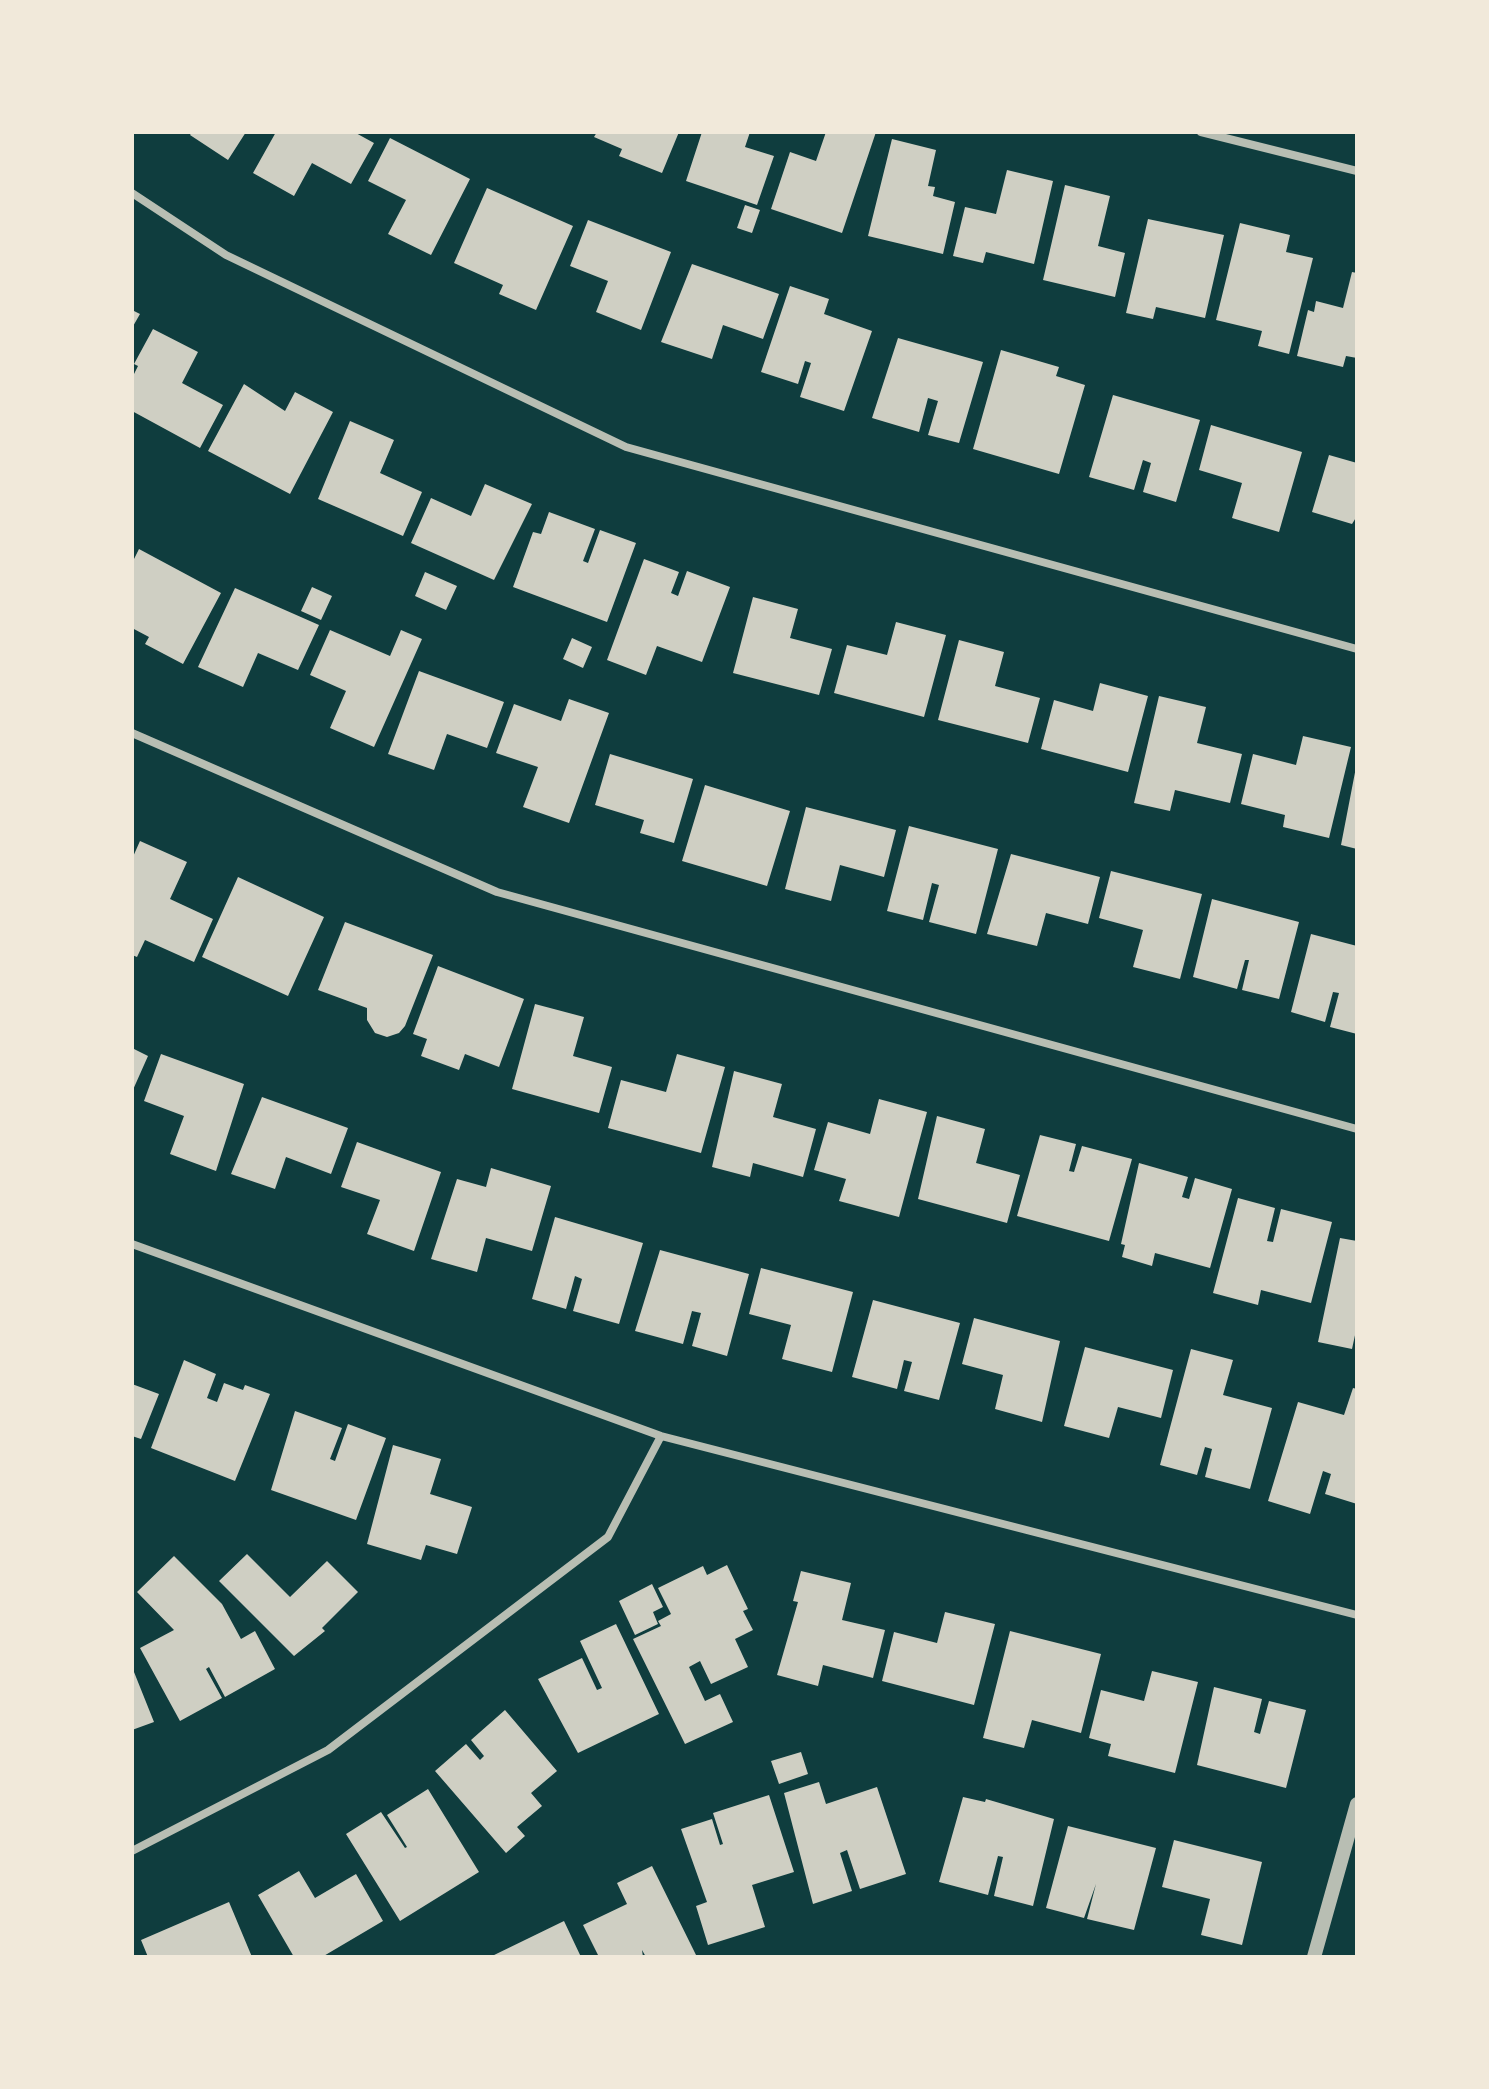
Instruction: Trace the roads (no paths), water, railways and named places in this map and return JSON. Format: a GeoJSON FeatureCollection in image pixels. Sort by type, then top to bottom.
{"type":"FeatureCollection","features":[{"type":"Feature","properties":{"kind":"street"},"geometry":{"type":"LineString","coordinates":[[1201,132],[1357,171]]}},
{"type":"Feature","properties":{"kind":"street"},"geometry":{"type":"LineString","coordinates":[[132,193],[226,255],[626,447],[1357,649]]}},
{"type":"Feature","properties":{"kind":"street"},"geometry":{"type":"LineString","coordinates":[[132,733],[497,892],[1357,1129]]}},
{"type":"Feature","properties":{"kind":"street"},"geometry":{"type":"LineString","coordinates":[[132,1244],[661,1436],[1357,1615]]}},
{"type":"Feature","properties":{"kind":"street"},"geometry":{"type":"LineString","coordinates":[[132,1851],[328,1750],[608,1537],[661,1436]]}},
{"type":"Feature","properties":{"kind":"street"},"geometry":{"type":"LineString","coordinates":[[1314,1957],[1357,1804]]}}]}
